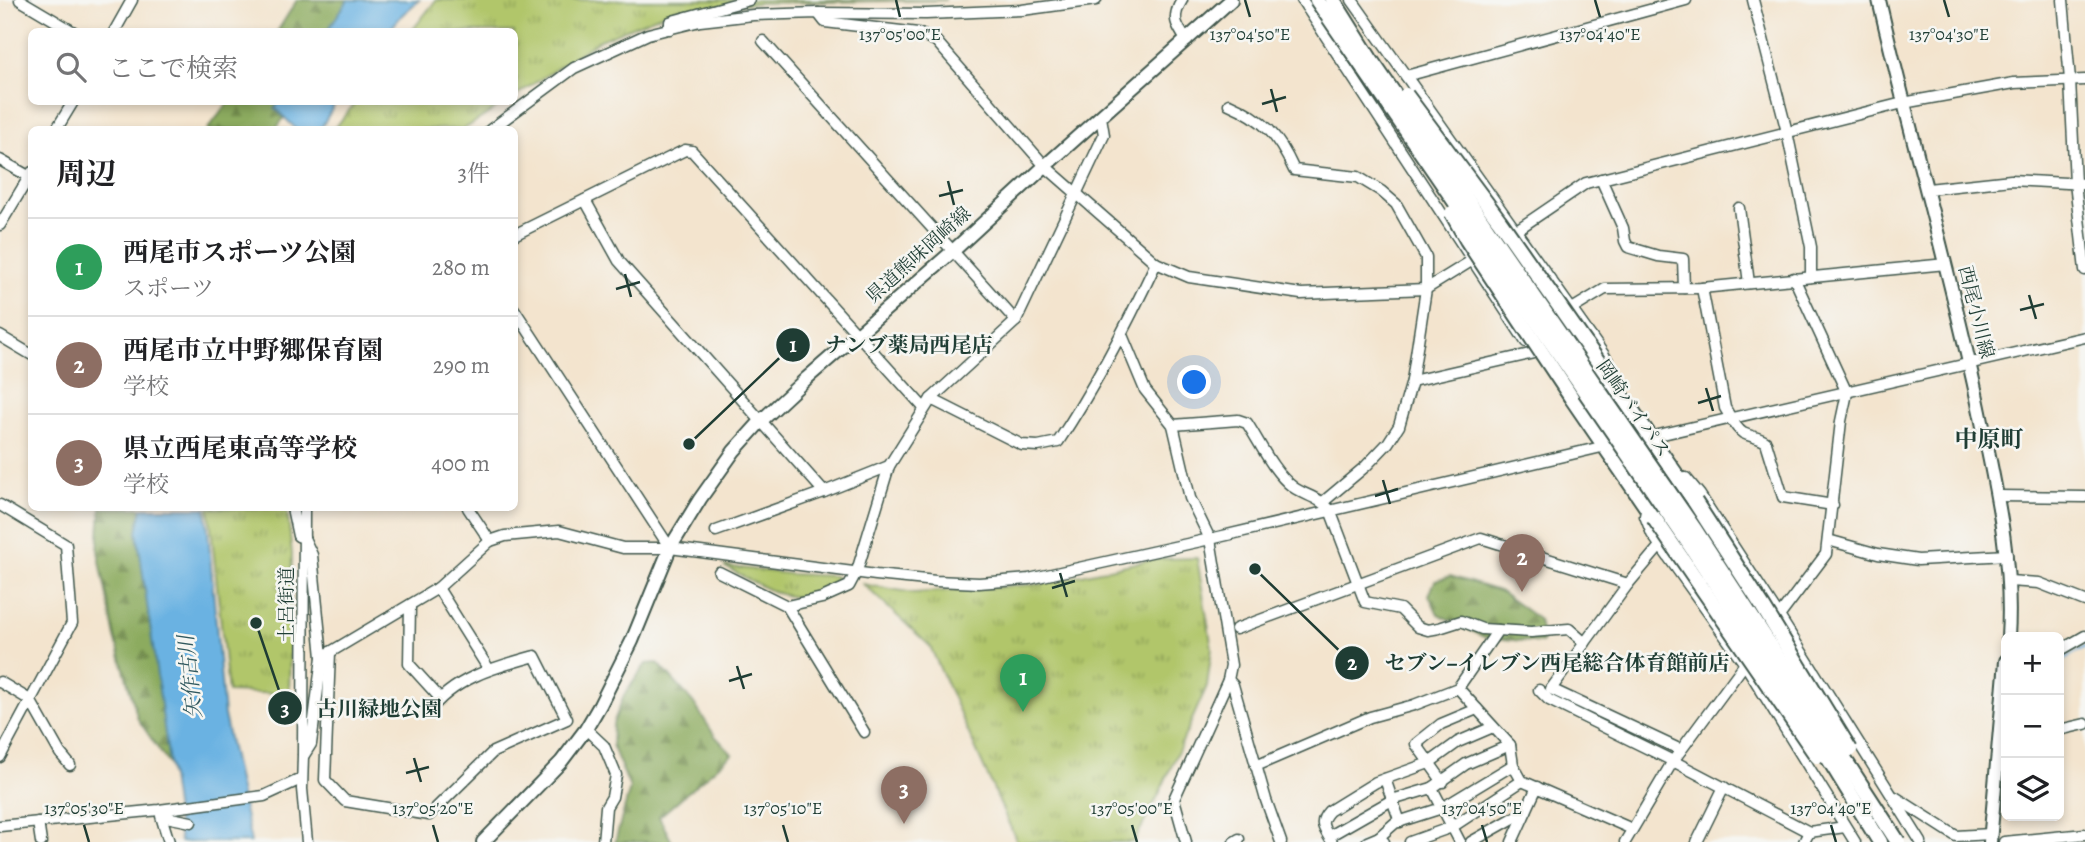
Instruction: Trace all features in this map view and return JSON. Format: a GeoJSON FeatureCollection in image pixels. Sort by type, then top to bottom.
{"type":"FeatureCollection","features":[{"type":"Feature","properties":{"kind":"highway","name":"岡崎バイパス"},"geometry":{"type":"LineString","coordinates":[[1317,0],[1684,536],[1792,699],[1880,842]]}},
{"type":"Feature","properties":{"kind":"highway","name":"岡崎バイパス"},"geometry":{"type":"LineString","coordinates":[[1333,0],[1370,60],[1695,530],[1898,842]]}},
{"type":"Feature","properties":{"kind":"highway"},"geometry":{"type":"LineString","coordinates":[[1370,60],[1396,82],[1499,220],[1670,465],[1812,687],[1879,800],[1879,810]]}},
{"type":"Feature","properties":{"kind":"highway"},"geometry":{"type":"LineString","coordinates":[[1381,95],[1385,108],[1426,170],[1467,240],[1571,397],[1837,784],[1848,790]]}},
{"type":"Feature","properties":{"kind":"main road","name":"県道熊味岡崎線"},"geometry":{"type":"LineString","coordinates":[[483,842],[561,762],[586,729],[632,641],[670,548],[734,451],[761,421],[1231,0]]}},
{"type":"Feature","properties":{"kind":"main road","name":"西尾小川線"},"geometry":{"type":"LineString","coordinates":[[1879,0],[1970,364],[1998,496],[2007,555],[2008,632]]}},
{"type":"Feature","properties":{"kind":"main road"},"geometry":{"type":"LineString","coordinates":[[1991,838],[2001,758]]}},
{"type":"Feature","properties":{"kind":"street"},"geometry":{"type":"LineString","coordinates":[[20,0],[67,28]]}},
{"type":"Feature","properties":{"kind":"street"},"geometry":{"type":"LineString","coordinates":[[116,28],[132,0]]}},
{"type":"Feature","properties":{"kind":"street"},"geometry":{"type":"LineString","coordinates":[[670,29],[670,22],[749,0]]}},
{"type":"Feature","properties":{"kind":"street"},"geometry":{"type":"LineString","coordinates":[[496,126],[574,68],[648,34],[700,21],[753,15],[926,15],[1022,10],[1096,0]]}},
{"type":"Feature","properties":{"kind":"street"},"geometry":{"type":"LineString","coordinates":[[1182,0],[1177,7],[1176,25],[1186,41]]}},
{"type":"Feature","properties":{"kind":"street"},"geometry":{"type":"LineString","coordinates":[[1302,0],[1534,354],[1575,412],[1587,419]]}},
{"type":"Feature","properties":{"kind":"street"},"geometry":{"type":"LineString","coordinates":[[1352,0],[1572,309],[1612,368],[1609,377]]}},
{"type":"Feature","properties":{"kind":"street"},"geometry":{"type":"LineString","coordinates":[[1406,76],[1686,0]]}},
{"type":"Feature","properties":{"kind":"street"},"geometry":{"type":"LineString","coordinates":[[1752,0],[1787,132],[1811,247],[1811,277]]}},
{"type":"Feature","properties":{"kind":"street"},"geometry":{"type":"LineString","coordinates":[[2063,0],[2085,270]]}},
{"type":"Feature","properties":{"kind":"street"},"geometry":{"type":"LineString","coordinates":[[818,13],[825,22],[919,33],[936,41],[1045,166],[1156,263],[1189,277],[1301,294],[1426,289],[1586,183],[1903,103],[2014,83],[2085,80]]}},
{"type":"Feature","properties":{"kind":"street"},"geometry":{"type":"LineString","coordinates":[[763,41],[1016,321]]}},
{"type":"Feature","properties":{"kind":"street"},"geometry":{"type":"LineString","coordinates":[[1229,104],[1264,123],[1283,145],[1294,170],[1358,177],[1381,191],[1396,204],[1426,257],[1426,289],[1412,382],[1399,425],[1388,443],[1327,506]]}},
{"type":"Feature","properties":{"kind":"street"},"geometry":{"type":"LineString","coordinates":[[58,126],[71,105]]}},
{"type":"Feature","properties":{"kind":"street"},"geometry":{"type":"LineString","coordinates":[[787,606],[822,598],[849,586],[857,571],[889,466],[924,408],[931,398],[1016,321],[1104,135],[1101,117]]}},
{"type":"Feature","properties":{"kind":"street"},"geometry":{"type":"LineString","coordinates":[[518,233],[685,150],[692,151],[924,408]]}},
{"type":"Feature","properties":{"kind":"street"},"geometry":{"type":"LineString","coordinates":[[0,160],[28,174]]}},
{"type":"Feature","properties":{"kind":"street"},"geometry":{"type":"LineString","coordinates":[[1601,179],[1623,228],[1628,247],[1658,256],[1683,259],[1684,288]]}},
{"type":"Feature","properties":{"kind":"street"},"geometry":{"type":"LineString","coordinates":[[0,225],[28,180]]}},
{"type":"Feature","properties":{"kind":"street"},"geometry":{"type":"LineString","coordinates":[[1928,189],[2011,180],[2080,183]]}},
{"type":"Feature","properties":{"kind":"street"},"geometry":{"type":"LineString","coordinates":[[585,200],[619,261],[824,492]]}},
{"type":"Feature","properties":{"kind":"street"},"geometry":{"type":"LineString","coordinates":[[1739,208],[1749,283]]}},
{"type":"Feature","properties":{"kind":"street"},"geometry":{"type":"LineString","coordinates":[[931,398],[1023,446],[1058,442],[1122,334],[1156,263]]}},
{"type":"Feature","properties":{"kind":"street"},"geometry":{"type":"LineString","coordinates":[[1572,309],[1605,289],[1702,288],[1946,264]]}},
{"type":"Feature","properties":{"kind":"street"},"geometry":{"type":"LineString","coordinates":[[1625,842],[1673,761],[1826,554],[1841,421],[1847,393],[1794,278]]}},
{"type":"Feature","properties":{"kind":"street"},"geometry":{"type":"LineString","coordinates":[[1702,288],[1726,408],[1731,419],[1743,433],[1766,442],[1783,497],[1833,505]]}},
{"type":"Feature","properties":{"kind":"street"},"geometry":{"type":"LineString","coordinates":[[518,315],[670,548]]}},
{"type":"Feature","properties":{"kind":"street"},"geometry":{"type":"LineString","coordinates":[[1122,334],[1145,390],[1173,425],[1190,498],[1210,539],[1231,665],[1228,680],[1174,799],[1186,842]]}},
{"type":"Feature","properties":{"kind":"street"},"geometry":{"type":"LineString","coordinates":[[0,336],[28,353]]}},
{"type":"Feature","properties":{"kind":"street"},"geometry":{"type":"LineString","coordinates":[[326,655],[438,587],[490,541],[505,536],[559,530],[623,548],[670,548],[876,575],[979,583],[1029,579],[1210,539],[1327,506],[1731,419],[2085,337]]}},
{"type":"Feature","properties":{"kind":"street"},"geometry":{"type":"LineString","coordinates":[[1412,382],[1534,354]]}},
{"type":"Feature","properties":{"kind":"street"},"geometry":{"type":"LineString","coordinates":[[1173,425],[1238,421],[1247,423],[1280,473],[1293,487],[1327,506],[1365,602],[1400,609],[1419,627],[1428,630],[1461,621],[1482,629],[1531,632],[1569,629],[1585,643]]}},
{"type":"Feature","properties":{"kind":"street"},"geometry":{"type":"LineString","coordinates":[[1670,465],[1682,473],[1700,495],[1921,842]]}},
{"type":"Feature","properties":{"kind":"street"},"geometry":{"type":"LineString","coordinates":[[716,531],[889,466]]}},
{"type":"Feature","properties":{"kind":"street"},"geometry":{"type":"LineString","coordinates":[[1998,496],[2085,497]]}},
{"type":"Feature","properties":{"kind":"street"},"geometry":{"type":"LineString","coordinates":[[0,505],[66,545],[72,623],[0,757]]}},
{"type":"Feature","properties":{"kind":"street"},"geometry":{"type":"LineString","coordinates":[[293,511],[298,536],[304,538],[312,555],[326,655],[325,780],[345,802],[429,815],[493,752],[567,719],[535,656],[488,668],[439,697],[428,713]]}},
{"type":"Feature","properties":{"kind":"street","name":"土呂街道"},"geometry":{"type":"LineString","coordinates":[[304,511],[302,779],[307,842]]}},
{"type":"Feature","properties":{"kind":"street"},"geometry":{"type":"LineString","coordinates":[[470,511],[490,541]]}},
{"type":"Feature","properties":{"kind":"street"},"geometry":{"type":"LineString","coordinates":[[1651,512],[1644,516],[1660,546],[1745,664],[1855,842]]}},
{"type":"Feature","properties":{"kind":"street"},"geometry":{"type":"LineString","coordinates":[[1236,629],[1481,538],[1628,584]]}},
{"type":"Feature","properties":{"kind":"street"},"geometry":{"type":"LineString","coordinates":[[1828,540],[1878,554],[1918,560],[2007,555]]}},
{"type":"Feature","properties":{"kind":"street"},"geometry":{"type":"LineString","coordinates":[[1660,546],[1628,584],[1551,689],[1681,750]]}},
{"type":"Feature","properties":{"kind":"street"},"geometry":{"type":"LineString","coordinates":[[719,572],[787,606],[864,732]]}},
{"type":"Feature","properties":{"kind":"street"},"geometry":{"type":"LineString","coordinates":[[2008,581],[2039,583],[2085,601]]}},
{"type":"Feature","properties":{"kind":"street"},"geometry":{"type":"LineString","coordinates":[[438,587],[488,668]]}},
{"type":"Feature","properties":{"kind":"street"},"geometry":{"type":"LineString","coordinates":[[410,605],[409,664],[439,697]]}},
{"type":"Feature","properties":{"kind":"street"},"geometry":{"type":"LineString","coordinates":[[1256,766],[1370,717],[1414,705],[1458,688],[1497,630]]}},
{"type":"Feature","properties":{"kind":"street"},"geometry":{"type":"LineString","coordinates":[[2064,649],[2085,636]]}},
{"type":"Feature","properties":{"kind":"street"},"geometry":{"type":"LineString","coordinates":[[303,755],[312,744],[326,655]]}},
{"type":"Feature","properties":{"kind":"street"},"geometry":{"type":"LineString","coordinates":[[1228,680],[1233,685],[1281,842]]}},
{"type":"Feature","properties":{"kind":"street"},"geometry":{"type":"LineString","coordinates":[[0,682],[30,700],[60,754],[70,765]]}},
{"type":"Feature","properties":{"kind":"street"},"geometry":{"type":"LineString","coordinates":[[1458,688],[1510,745],[1513,765],[1522,781],[1632,829]]}},
{"type":"Feature","properties":{"kind":"street"},"geometry":{"type":"LineString","coordinates":[[1539,690],[1549,700],[1724,787],[1807,837],[1845,827]]}},
{"type":"Feature","properties":{"kind":"street"},"geometry":{"type":"LineString","coordinates":[[1443,782],[1416,744],[1441,724],[1477,709]]}},
{"type":"Feature","properties":{"kind":"street"},"geometry":{"type":"LineString","coordinates":[[2064,729],[2085,724]]}},
{"type":"Feature","properties":{"kind":"street"},"geometry":{"type":"LineString","coordinates":[[1493,727],[1458,742],[1429,763],[1376,782],[1329,811],[1322,824],[1330,839],[1392,800],[1432,788],[1466,764],[1510,745]]}},
{"type":"Feature","properties":{"kind":"street"},"geometry":{"type":"LineString","coordinates":[[586,729],[604,746],[616,775],[612,797],[606,807],[603,842]]}},
{"type":"Feature","properties":{"kind":"street"},"geometry":{"type":"LineString","coordinates":[[1367,842],[1381,840],[1395,823],[1442,808],[1513,765]]}},
{"type":"Feature","properties":{"kind":"street"},"geometry":{"type":"LineString","coordinates":[[0,825],[160,813],[264,796],[302,779]]}},
{"type":"Feature","properties":{"kind":"street"},"geometry":{"type":"LineString","coordinates":[[1385,779],[1400,822]]}},
{"type":"Feature","properties":{"kind":"street"},"geometry":{"type":"LineString","coordinates":[[1410,842],[1452,827],[1522,781]]}},
{"type":"Feature","properties":{"kind":"street"},"geometry":{"type":"LineString","coordinates":[[1512,842],[1537,787]]}},
{"type":"Feature","properties":{"kind":"street"},"geometry":{"type":"LineString","coordinates":[[1697,842],[1724,787]]}},
{"type":"Feature","properties":{"kind":"street"},"geometry":{"type":"LineString","coordinates":[[1432,788],[1460,842]]}},
{"type":"Feature","properties":{"kind":"street"},"geometry":{"type":"LineString","coordinates":[[1892,795],[1956,836],[1991,838]]}},
{"type":"Feature","properties":{"kind":"street"},"geometry":{"type":"LineString","coordinates":[[1471,842],[1526,811]]}},
{"type":"Feature","properties":{"kind":"street"},"geometry":{"type":"LineString","coordinates":[[160,813],[191,822]]}},
{"type":"Feature","properties":{"kind":"street"},"geometry":{"type":"LineString","coordinates":[[160,813],[169,842]]}},
{"type":"Feature","properties":{"kind":"street"},"geometry":{"type":"LineString","coordinates":[[38,822],[41,842]]}},
{"type":"Feature","properties":{"kind":"street"},"geometry":{"type":"LineString","coordinates":[[2004,842],[2085,834]]}},
{"type":"Feature","properties":{"kind":"green space"},"geometry":{"type":"Polygon","coordinates":[[[297,0],[363,0],[342,28],[280,28],[297,0]]]}},
{"type":"Feature","properties":{"kind":"green space"},"geometry":{"type":"Polygon","coordinates":[[[436,0],[946,0],[758,3],[673,10],[600,40],[518,94],[518,28],[414,28],[436,0]]]}},
{"type":"Feature","properties":{"kind":"green space"},"geometry":{"type":"Polygon","coordinates":[[[227,105],[293,105],[278,126],[210,126],[227,105]]]}},
{"type":"Feature","properties":{"kind":"green space"},"geometry":{"type":"Polygon","coordinates":[[[354,105],[501,105],[469,126],[336,126],[354,105]]]}},
{"type":"Feature","properties":{"kind":"green space"},"geometry":{"type":"Polygon","coordinates":[[[101,511],[168,511],[184,787],[138,719],[115,637],[98,551],[101,511]]]}},
{"type":"Feature","properties":{"kind":"green space"},"geometry":{"type":"Polygon","coordinates":[[[209,511],[287,511],[292,554],[289,694],[228,692],[209,511]]]}},
{"type":"Feature","properties":{"kind":"green space"},"geometry":{"type":"Polygon","coordinates":[[[1197,558],[1212,648],[1207,686],[1160,792],[1134,842],[1017,842],[930,646],[863,584],[914,593],[1042,584],[1153,559],[1197,558]]]}},
{"type":"Feature","properties":{"kind":"green space"},"geometry":{"type":"Polygon","coordinates":[[[724,566],[835,576],[840,583],[810,596],[788,596],[765,588],[724,566]]]}},
{"type":"Feature","properties":{"kind":"green space"},"geometry":{"type":"Polygon","coordinates":[[[1450,576],[1499,591],[1538,619],[1543,636],[1542,643],[1484,637],[1438,614],[1429,595],[1435,581],[1450,576]]]}},
{"type":"Feature","properties":{"kind":"green space"},"geometry":{"type":"Polygon","coordinates":[[[658,663],[693,702],[715,736],[732,754],[659,817],[672,842],[615,842],[630,788],[612,745],[613,724],[624,695],[646,664],[658,663]]]}},
{"type":"Feature","properties":{"kind":"water"},"geometry":{"type":"Polygon","coordinates":[[[348,0],[419,0],[391,28],[329,28],[348,0]]]}},
{"type":"Feature","properties":{"kind":"water"},"geometry":{"type":"Polygon","coordinates":[[[277,105],[334,105],[322,126],[293,126],[275,108],[277,105]]]}},
{"type":"Feature","properties":{"kind":"water","name":"矢作古川"},"geometry":{"type":"Polygon","coordinates":[[[141,511],[206,511],[224,715],[251,842],[180,842],[137,532],[141,511]]]}},
{"type":"Feature","properties":{"kind":"waterway"},"geometry":{"type":"LineString","coordinates":[[2064,659],[2085,647]]}},
{"type":"Feature","properties":{"kind":"place","name":"ナンブ薬局西尾店"},"geometry":{"type":"Point","coordinates":[689,444]}},
{"type":"Feature","properties":{"kind":"place","name":"セブン−イレブン西尾総合体育館前店"},"geometry":{"type":"Point","coordinates":[1255,569]}},
{"type":"Feature","properties":{"kind":"place","name":"西尾市立中野郷保育園"},"geometry":{"type":"Point","coordinates":[1522,592]}},
{"type":"Feature","properties":{"kind":"place","name":"古川緑地公園"},"geometry":{"type":"Point","coordinates":[256,623]}},
{"type":"Feature","properties":{"kind":"place","name":"西尾市スポーツ公園"},"geometry":{"type":"Point","coordinates":[1023,712]}},
{"type":"Feature","properties":{"kind":"place","name":"県立西尾東高等学校"},"geometry":{"type":"Point","coordinates":[904,824]}},
{"type":"Feature","properties":{"kind":"district","name":"中原町"},"geometry":{"type":"Point","coordinates":[1989,439]}}]}
